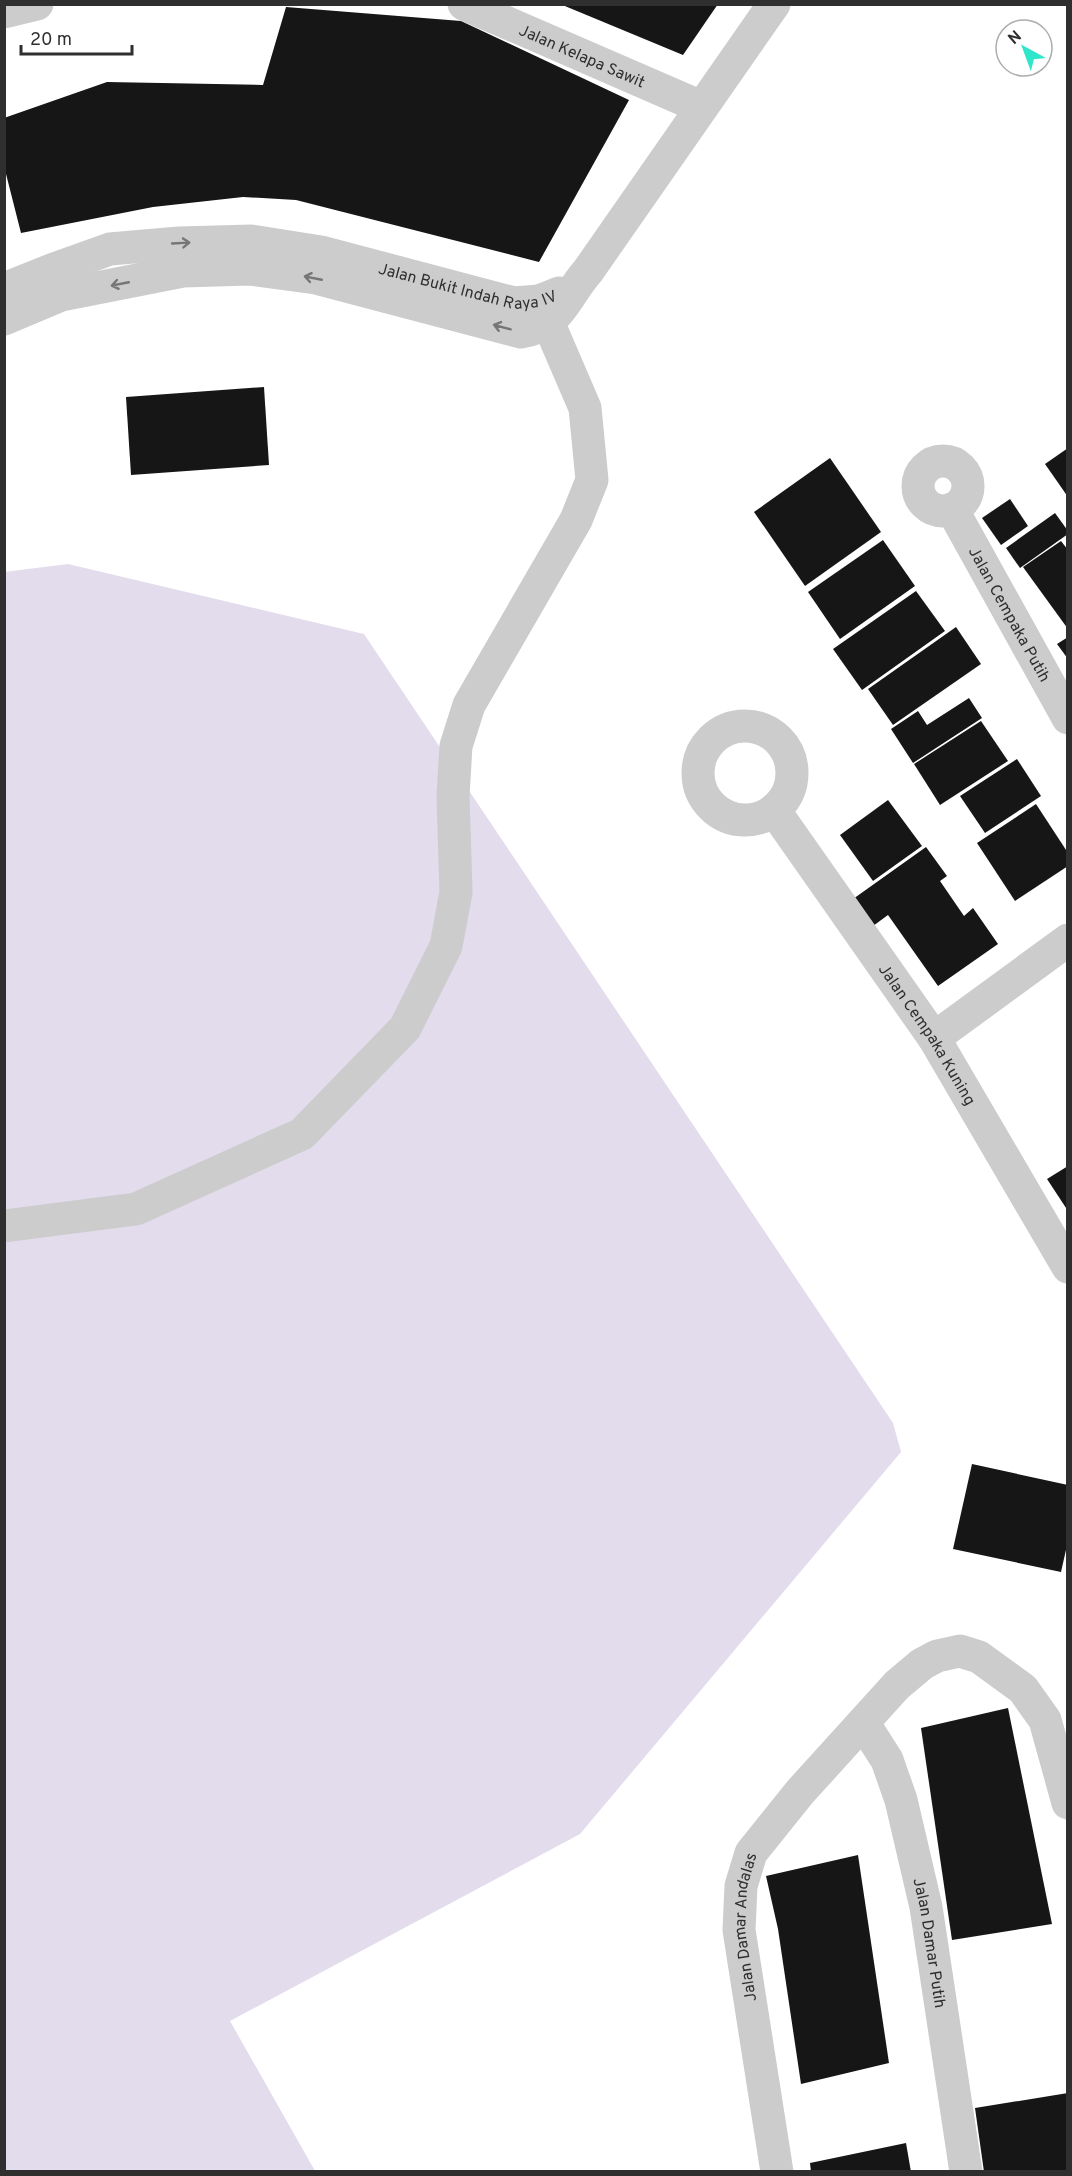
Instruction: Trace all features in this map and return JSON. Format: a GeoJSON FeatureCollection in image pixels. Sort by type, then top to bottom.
{"type":"FeatureCollection","features":[{"type":"Feature","properties":{"kind":"street"},"geometry":{"type":"LineString","coordinates":[[4,12],[37,4]]}},
{"type":"Feature","properties":{"kind":"street","name":"Jalan Kelapa Sawit"},"geometry":{"type":"LineString","coordinates":[[464,4],[701,107]]}},
{"type":"Feature","properties":{"kind":"street"},"geometry":{"type":"LineString","coordinates":[[701,107],[774,4]]}},
{"type":"Feature","properties":{"kind":"street","name":"Jalan Bukit Indah Raya IV"},"geometry":{"type":"LineString","coordinates":[[4,319],[61,296],[183,271],[249,269],[316,278],[521,332],[536,330],[544,312],[558,294],[578,282],[588,271],[701,107]]}},
{"type":"Feature","properties":{"kind":"street","name":"Jalan Bukit Indah Raya IV"},"geometry":{"type":"LineString","coordinates":[[4,289],[110,249],[179,243],[251,241],[321,252],[544,312]]}},
{"type":"Feature","properties":{"kind":"street"},"geometry":{"type":"LineString","coordinates":[[4,1226],[136,1209],[302,1134],[405,1028],[446,946],[456,892],[453,796],[456,746],[469,705],[576,520],[592,480],[585,408],[544,312]]}},
{"type":"Feature","properties":{"kind":"street","name":"Jalan Cempaka Putih"},"geometry":{"type":"LineString","coordinates":[[952,509],[1068,718]]}},
{"type":"Feature","properties":{"kind":"street","name":"Jalan Cempaka Kuning"},"geometry":{"type":"LineString","coordinates":[[774,810],[934,1038],[1068,1267]]}},
{"type":"Feature","properties":{"kind":"street"},"geometry":{"type":"LineString","coordinates":[[934,1038],[1068,940]]}},
{"type":"Feature","properties":{"kind":"street","name":"Jalan Damar Andalas"},"geometry":{"type":"LineString","coordinates":[[777,2172],[739,1930],[741,1886],[752,1853],[800,1792],[897,1685],[922,1664],[938,1656],[960,1651],[979,1657],[1023,1689],[1046,1720],[1068,1803]]}},
{"type":"Feature","properties":{"kind":"street","name":"Jalan Damar Putih"},"geometry":{"type":"LineString","coordinates":[[864,1724],[888,1760],[901,1800],[926,1907],[966,2172]]}},
{"type":"Feature","properties":{"kind":"shaded area"},"geometry":{"type":"Polygon","coordinates":[[[68,564],[364,634],[893,1423],[901,1452],[580,1834],[230,2021],[315,2171],[5,2171],[4,572],[68,564]]]}},
{"type":"Feature","properties":{"kind":"building"},"geometry":{"type":"Polygon","coordinates":[[[560,4],[718,4],[683,55],[560,4]]]}},
{"type":"Feature","properties":{"kind":"building"},"geometry":{"type":"Polygon","coordinates":[[[286,7],[461,21],[629,100],[539,262],[296,200],[243,197],[153,207],[21,233],[4,166],[4,118],[107,82],[263,85],[286,7]]]}},
{"type":"Feature","properties":{"kind":"building"},"geometry":{"type":"Polygon","coordinates":[[[264,387],[269,465],[131,475],[126,397],[264,387]]]}},
{"type":"Feature","properties":{"kind":"building"},"geometry":{"type":"Polygon","coordinates":[[[1068,448],[1068,497],[1045,464],[1068,448]]]}},
{"type":"Feature","properties":{"kind":"building"},"geometry":{"type":"Polygon","coordinates":[[[830,458],[881,532],[805,586],[754,512],[830,458]]]}},
{"type":"Feature","properties":{"kind":"building"},"geometry":{"type":"Polygon","coordinates":[[[1010,499],[1028,526],[1001,545],[982,518],[1010,499]]]}},
{"type":"Feature","properties":{"kind":"building"},"geometry":{"type":"Polygon","coordinates":[[[1055,513],[1068,534],[1020,568],[1006,548],[1055,513]]]}},
{"type":"Feature","properties":{"kind":"building"},"geometry":{"type":"Polygon","coordinates":[[[883,540],[915,586],[840,639],[808,592],[883,540]]]}},
{"type":"Feature","properties":{"kind":"building"},"geometry":{"type":"Polygon","coordinates":[[[1061,541],[1068,550],[1068,629],[1023,567],[1061,541]]]}},
{"type":"Feature","properties":{"kind":"building"},"geometry":{"type":"Polygon","coordinates":[[[916,591],[945,631],[862,690],[833,649],[916,591]]]}},
{"type":"Feature","properties":{"kind":"building"},"geometry":{"type":"Polygon","coordinates":[[[956,627],[981,664],[893,725],[868,689],[956,627]]]}},
{"type":"Feature","properties":{"kind":"building"},"geometry":{"type":"Polygon","coordinates":[[[1068,637],[1068,659],[1057,644],[1068,637]]]}},
{"type":"Feature","properties":{"kind":"building"},"geometry":{"type":"Polygon","coordinates":[[[969,698],[982,718],[913,763],[891,729],[918,711],[927,725],[969,698]]]}},
{"type":"Feature","properties":{"kind":"building"},"geometry":{"type":"Polygon","coordinates":[[[981,721],[1008,761],[940,805],[914,764],[981,721]]]}},
{"type":"Feature","properties":{"kind":"building"},"geometry":{"type":"Polygon","coordinates":[[[1017,759],[1041,796],[985,833],[960,796],[1017,759]]]}},
{"type":"Feature","properties":{"kind":"building"},"geometry":{"type":"Polygon","coordinates":[[[888,800],[922,846],[873,881],[840,835],[888,800]]]}},
{"type":"Feature","properties":{"kind":"building"},"geometry":{"type":"Polygon","coordinates":[[[1036,804],[1068,853],[1068,866],[1015,901],[977,843],[1036,804]]]}},
{"type":"Feature","properties":{"kind":"building"},"geometry":{"type":"Polygon","coordinates":[[[926,847],[947,876],[940,881],[964,916],[973,908],[998,944],[938,986],[888,915],[873,926],[853,899],[926,847]]]}},
{"type":"Feature","properties":{"kind":"building"},"geometry":{"type":"Polygon","coordinates":[[[1068,1166],[1068,1211],[1047,1179],[1068,1166]]]}},
{"type":"Feature","properties":{"kind":"building"},"geometry":{"type":"Polygon","coordinates":[[[972,1464],[1068,1485],[1068,1541],[1061,1572],[953,1549],[972,1464]]]}},
{"type":"Feature","properties":{"kind":"building"},"geometry":{"type":"Polygon","coordinates":[[[1008,1708],[1052,1924],[952,1940],[921,1728],[1008,1708]]]}},
{"type":"Feature","properties":{"kind":"building"},"geometry":{"type":"Polygon","coordinates":[[[858,1855],[889,2063],[801,2084],[778,1929],[766,1876],[858,1855]]]}},
{"type":"Feature","properties":{"kind":"building"},"geometry":{"type":"Polygon","coordinates":[[[1068,2093],[1068,2172],[984,2172],[975,2108],[1068,2093]]]}},
{"type":"Feature","properties":{"kind":"building"},"geometry":{"type":"Polygon","coordinates":[[[906,2143],[911,2172],[811,2172],[810,2163],[906,2143]]]}}]}
